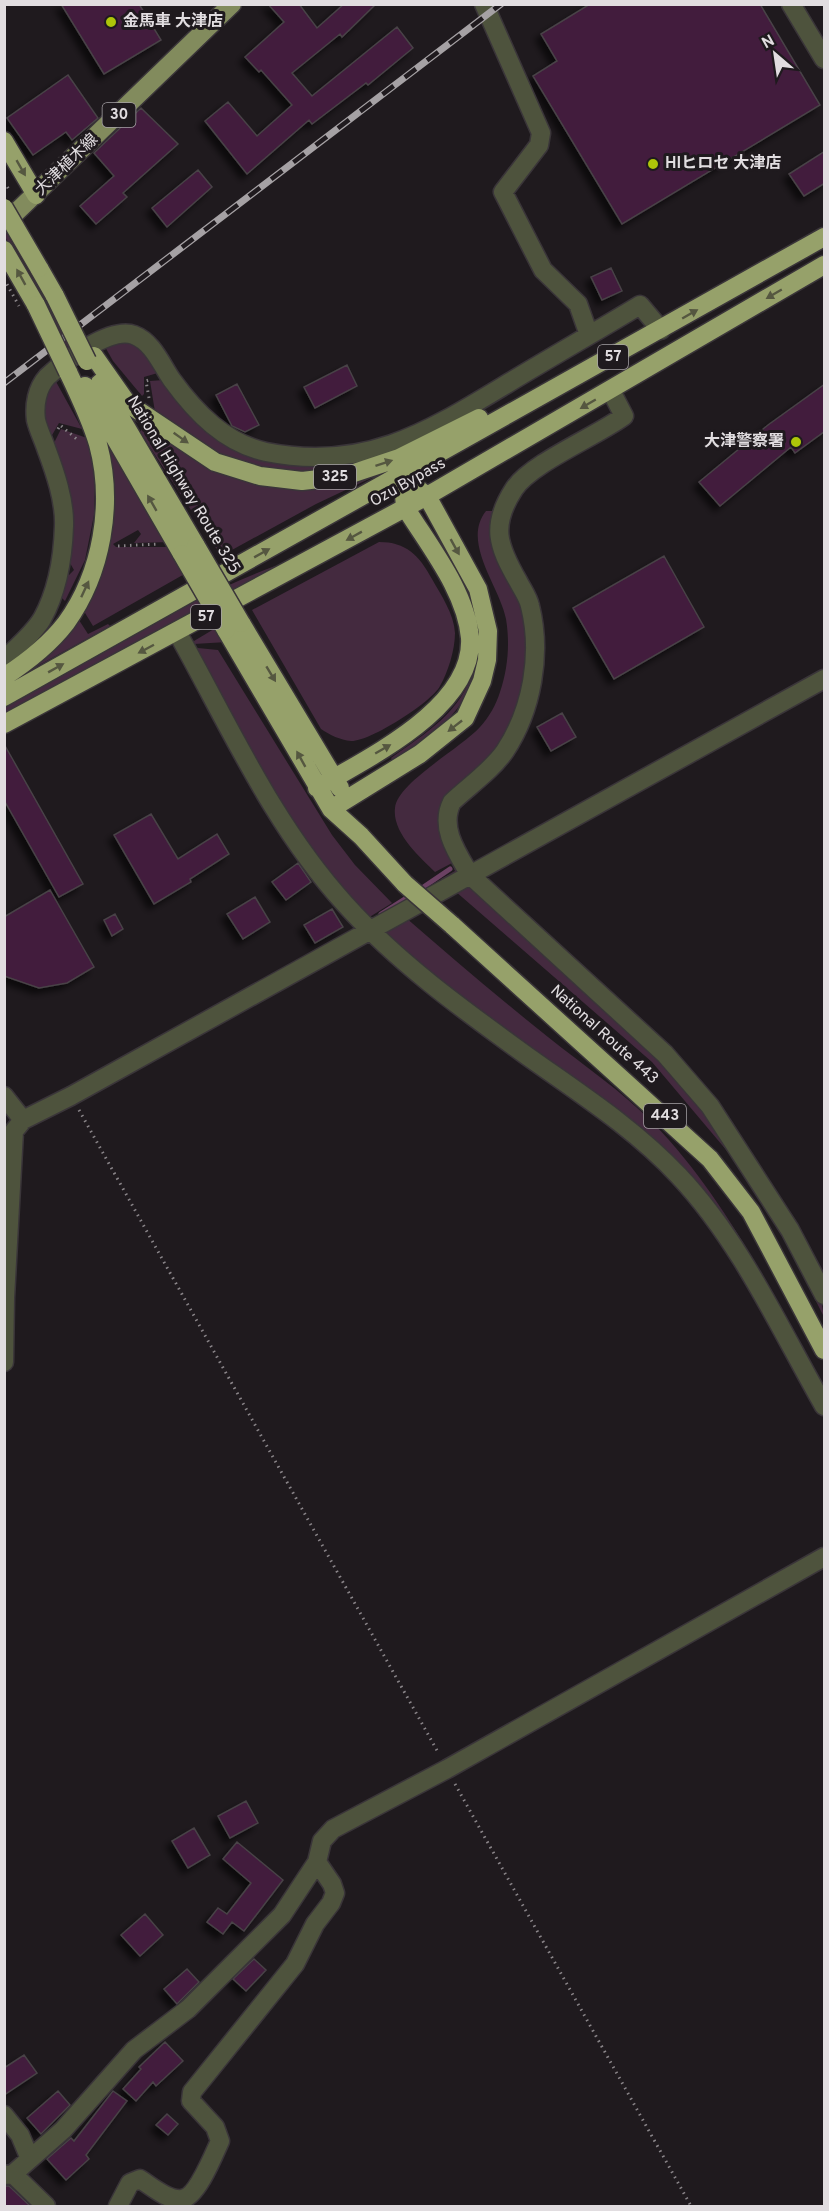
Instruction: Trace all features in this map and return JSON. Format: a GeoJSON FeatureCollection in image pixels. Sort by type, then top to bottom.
{"type":"FeatureCollection","features":[{"type":"Feature","properties":{"kind":"highway"},"geometry":{"type":"LineString","coordinates":[[4,141],[36,195]]}},
{"type":"Feature","properties":{"kind":"highway","name":"National Highway Route 325"},"geometry":{"type":"LineString","coordinates":[[9,202],[55,296],[81,364]]}},
{"type":"Feature","properties":{"kind":"highway","name":"Ozu Bypass"},"geometry":{"type":"LineString","coordinates":[[4,697],[825,237]]}},
{"type":"Feature","properties":{"kind":"highway","name":"National Highway Route 325"},"geometry":{"type":"LineString","coordinates":[[4,250],[36,305],[81,364],[234,627],[333,779]]}},
{"type":"Feature","properties":{"kind":"highway","name":"Ozu Bypass"},"geometry":{"type":"LineString","coordinates":[[4,724],[177,633],[427,496],[825,265]]}},
{"type":"Feature","properties":{"kind":"highway"},"geometry":{"type":"LineString","coordinates":[[4,678],[35,655],[65,624],[86,591],[97,558],[104,525],[104,485],[100,454],[81,364]]}},
{"type":"Feature","properties":{"kind":"highway","name":"325"},"geometry":{"type":"LineString","coordinates":[[81,364],[127,403],[215,462],[260,476],[302,481],[345,476],[399,458],[465,426],[565,370],[595,367]]}},
{"type":"Feature","properties":{"kind":"highway"},"geometry":{"type":"LineString","coordinates":[[331,809],[420,754],[465,718],[482,681],[487,660],[488,631],[478,589],[427,496],[401,476]]}},
{"type":"Feature","properties":{"kind":"highway"},"geometry":{"type":"LineString","coordinates":[[317,788],[409,733],[449,698],[463,674],[470,639],[463,609],[454,589],[405,507],[401,476]]}},
{"type":"Feature","properties":{"kind":"highway","name":"National Highway Route 325"},"geometry":{"type":"LineString","coordinates":[[234,627],[317,788],[331,809]]}},
{"type":"Feature","properties":{"kind":"highway","name":"National Route 443"},"geometry":{"type":"LineString","coordinates":[[333,779],[348,800],[361,836]]}},
{"type":"Feature","properties":{"kind":"highway","name":"National Route 443"},"geometry":{"type":"LineString","coordinates":[[331,809],[361,836],[405,884],[710,1159],[756,1221],[825,1350]]}},
{"type":"Feature","properties":{"kind":"main road","name":"大津植木線"},"geometry":{"type":"LineString","coordinates":[[4,224],[232,4]]}},
{"type":"Feature","properties":{"kind":"street"},"geometry":{"type":"LineString","coordinates":[[484,4],[541,133],[539,146],[503,192],[543,270],[578,304],[590,335]]}},
{"type":"Feature","properties":{"kind":"street"},"geometry":{"type":"LineString","coordinates":[[791,4],[825,59]]}},
{"type":"Feature","properties":{"kind":"street"},"geometry":{"type":"LineString","coordinates":[[4,660],[41,620],[58,573],[64,524],[58,483],[36,419],[37,393],[47,378],[111,334],[136,335],[152,348],[172,380],[200,414],[221,433],[244,446],[322,459],[380,449],[409,439],[444,422],[640,305],[661,330]]}},
{"type":"Feature","properties":{"kind":"street"},"geometry":{"type":"LineString","coordinates":[[610,391],[624,416],[546,462],[515,487],[501,514],[500,548],[530,605],[534,666],[524,714],[504,752],[452,802],[447,812],[452,844],[470,875],[665,1054],[710,1106],[790,1230],[825,1295]]}},
{"type":"Feature","properties":{"kind":"street"},"geometry":{"type":"LineString","coordinates":[[177,633],[294,840],[329,885],[370,930],[455,1003],[601,1107],[679,1176],[716,1218],[825,1407]]}},
{"type":"Feature","properties":{"kind":"street"},"geometry":{"type":"LineString","coordinates":[[4,1362],[14,1131],[23,1120],[71,1096],[825,679]]}},
{"type":"Feature","properties":{"kind":"street"},"geometry":{"type":"LineString","coordinates":[[4,1095],[23,1120]]}},
{"type":"Feature","properties":{"kind":"street"},"geometry":{"type":"LineString","coordinates":[[46,2206],[9,2175],[63,2130],[134,2050],[188,2009],[282,1915],[317,1862],[322,1841],[333,1829],[447,1769],[825,1557]]}},
{"type":"Feature","properties":{"kind":"street"},"geometry":{"type":"LineString","coordinates":[[118,2206],[130,2183],[140,2179],[168,2196],[182,2199],[190,2195],[199,2183],[220,2141],[215,2127],[191,2101],[192,2092],[295,1964],[315,1924],[331,1903],[335,1893],[332,1884],[317,1862]]}},
{"type":"Feature","properties":{"kind":"street"},"geometry":{"type":"LineString","coordinates":[[4,2115],[20,2135],[30,2159]]}},
{"type":"Feature","properties":{"kind":"path"},"geometry":{"type":"LineString","coordinates":[[4,182],[9,202]]}},
{"type":"Feature","properties":{"kind":"path"},"geometry":{"type":"LineString","coordinates":[[47,449],[60,425],[77,441],[86,442]]}},
{"type":"Feature","properties":{"kind":"path"},"geometry":{"type":"LineString","coordinates":[[118,546],[159,544]]}},
{"type":"Feature","properties":{"kind":"path"},"geometry":{"type":"LineString","coordinates":[[71,1096],[691,2206]]}},
{"type":"Feature","properties":{"kind":"shaded area"},"geometry":{"type":"Polygon","coordinates":[[[4,228],[74,351],[71,353],[5,237],[4,228]]]}},
{"type":"Feature","properties":{"kind":"shaded area"},"geometry":{"type":"Polygon","coordinates":[[[113,340],[140,344],[161,372],[144,377],[142,396],[113,361],[104,345],[113,340]]]}},
{"type":"Feature","properties":{"kind":"shaded area"},"geometry":{"type":"Polygon","coordinates":[[[54,378],[82,429],[59,423],[51,437],[44,420],[43,407],[54,378]]]}},
{"type":"Feature","properties":{"kind":"shaded area"},"geometry":{"type":"Polygon","coordinates":[[[164,380],[232,446],[383,454],[350,468],[293,475],[222,457],[155,412],[150,381],[164,380]]]}},
{"type":"Feature","properties":{"kind":"shaded area"},"geometry":{"type":"Polygon","coordinates":[[[145,424],[256,482],[392,468],[316,504],[221,556],[140,432],[145,424]]]}},
{"type":"Feature","properties":{"kind":"shaded area"},"geometry":{"type":"Polygon","coordinates":[[[61,429],[87,438],[95,477],[94,515],[85,560],[65,601],[60,596],[65,568],[69,575],[74,570],[66,556],[51,449],[61,429]]]}},
{"type":"Feature","properties":{"kind":"shaded area"},"geometry":{"type":"Polygon","coordinates":[[[103,434],[170,542],[134,543],[141,534],[138,530],[113,544],[116,547],[173,547],[188,572],[93,626],[82,608],[98,572],[103,434]]]}},
{"type":"Feature","properties":{"kind":"shaded area"},"geometry":{"type":"Polygon","coordinates":[[[486,511],[494,511],[524,606],[528,681],[500,747],[452,794],[460,874],[447,884],[441,879],[455,871],[452,863],[435,872],[402,835],[395,817],[395,808],[398,798],[406,788],[480,727],[494,706],[503,683],[508,656],[506,619],[484,565],[478,536],[479,523],[486,511]]]}},
{"type":"Feature","properties":{"kind":"shaded area"},"geometry":{"type":"Polygon","coordinates":[[[379,542],[404,547],[422,563],[450,612],[455,633],[454,646],[440,686],[425,702],[385,729],[360,740],[351,741],[335,737],[321,729],[252,610],[379,542]]]}},
{"type":"Feature","properties":{"kind":"shaded area"},"geometry":{"type":"Polygon","coordinates":[[[445,546],[474,599],[479,634],[477,666],[463,700],[452,714],[426,739],[393,761],[391,758],[429,730],[452,709],[461,697],[473,668],[472,651],[456,584],[443,548],[445,546]]]}},
{"type":"Feature","properties":{"kind":"shaded area"},"geometry":{"type":"Polygon","coordinates":[[[275,566],[276,568],[5,714],[5,706],[138,631],[206,596],[275,566]]]}},
{"type":"Feature","properties":{"kind":"shaded area"},"geometry":{"type":"Polygon","coordinates":[[[77,617],[88,634],[108,624],[110,626],[23,674],[77,617]]]}},
{"type":"Feature","properties":{"kind":"shaded area"},"geometry":{"type":"Polygon","coordinates":[[[219,626],[227,642],[194,644],[194,641],[219,626]]]}},
{"type":"Feature","properties":{"kind":"shaded area"},"geometry":{"type":"Polygon","coordinates":[[[198,648],[218,650],[332,835],[355,865],[392,903],[368,918],[360,912],[283,811],[194,651],[198,648]]]}},
{"type":"Feature","properties":{"kind":"shaded area"},"geometry":{"type":"Polygon","coordinates":[[[467,883],[668,1067],[730,1146],[821,1299],[824,1317],[788,1246],[733,1158],[652,1062],[455,891],[467,883]]]}},
{"type":"Feature","properties":{"kind":"shaded area"},"geometry":{"type":"Polygon","coordinates":[[[405,917],[512,1008],[629,1100],[680,1153],[726,1216],[767,1284],[824,1387],[824,1398],[704,1197],[430,978],[387,936],[387,928],[405,917]]]}},
{"type":"Feature","properties":{"kind":"building","name":"金馬車 大津店"},"geometry":{"type":"Polygon","coordinates":[[[61,4],[139,4],[161,40],[104,74],[61,4]]]}},
{"type":"Feature","properties":{"kind":"building"},"geometry":{"type":"Polygon","coordinates":[[[268,4],[299,4],[317,28],[344,4],[376,4],[342,37],[340,34],[292,73],[312,96],[397,27],[413,48],[368,85],[366,83],[312,124],[309,120],[247,174],[205,121],[228,102],[257,136],[292,105],[261,70],[259,72],[245,57],[284,22],[268,4]]]}},
{"type":"Feature","properties":{"kind":"building","name":"HIヒロセ 大津店"},"geometry":{"type":"Polygon","coordinates":[[[590,4],[760,4],[820,105],[622,224],[533,76],[557,61],[541,34],[590,4]]]}},
{"type":"Feature","properties":{"kind":"building"},"geometry":{"type":"Polygon","coordinates":[[[68,75],[98,118],[72,140],[66,132],[33,155],[7,118],[68,75]]]}},
{"type":"Feature","properties":{"kind":"building"},"geometry":{"type":"Polygon","coordinates":[[[141,108],[178,144],[123,193],[127,197],[96,224],[80,206],[114,176],[94,153],[141,108]]]}},
{"type":"Feature","properties":{"kind":"building"},"geometry":{"type":"Polygon","coordinates":[[[825,151],[825,183],[804,196],[789,174],[825,151]]]}},
{"type":"Feature","properties":{"kind":"building"},"geometry":{"type":"Polygon","coordinates":[[[198,170],[212,187],[167,227],[152,208],[198,170]]]}},
{"type":"Feature","properties":{"kind":"building"},"geometry":{"type":"Polygon","coordinates":[[[611,268],[622,291],[602,300],[591,277],[611,268]]]}},
{"type":"Feature","properties":{"kind":"building"},"geometry":{"type":"Polygon","coordinates":[[[347,365],[357,386],[315,408],[304,387],[347,365]]]}},
{"type":"Feature","properties":{"kind":"building"},"geometry":{"type":"Polygon","coordinates":[[[237,384],[259,425],[245,432],[232,426],[216,395],[237,384]]]}},
{"type":"Feature","properties":{"kind":"building"},"geometry":{"type":"Polygon","coordinates":[[[825,384],[825,431],[795,453],[791,447],[720,506],[699,482],[768,425],[825,384]]]}},
{"type":"Feature","properties":{"kind":"building"},"geometry":{"type":"Polygon","coordinates":[[[664,556],[704,627],[614,679],[573,608],[664,556]]]}},
{"type":"Feature","properties":{"kind":"building"},"geometry":{"type":"Polygon","coordinates":[[[562,713],[576,737],[551,751],[537,727],[562,713]]]}},
{"type":"Feature","properties":{"kind":"building"},"geometry":{"type":"Polygon","coordinates":[[[4,744],[83,884],[59,897],[4,800],[4,744]]]}},
{"type":"Feature","properties":{"kind":"building"},"geometry":{"type":"Polygon","coordinates":[[[151,814],[178,859],[217,834],[229,854],[190,879],[191,882],[154,904],[114,835],[151,814]]]}},
{"type":"Feature","properties":{"kind":"building"},"geometry":{"type":"Polygon","coordinates":[[[298,863],[311,882],[286,900],[272,882],[298,863]]]}},
{"type":"Feature","properties":{"kind":"building"},"geometry":{"type":"Polygon","coordinates":[[[50,890],[94,967],[67,983],[39,988],[4,976],[4,917],[50,890]]]}},
{"type":"Feature","properties":{"kind":"building"},"geometry":{"type":"Polygon","coordinates":[[[255,897],[270,922],[243,939],[227,914],[255,897]]]}},
{"type":"Feature","properties":{"kind":"building"},"geometry":{"type":"Polygon","coordinates":[[[332,909],[343,927],[315,943],[304,925],[332,909]]]}},
{"type":"Feature","properties":{"kind":"building"},"geometry":{"type":"Polygon","coordinates":[[[115,914],[123,929],[112,936],[104,920],[115,914]]]}},
{"type":"Feature","properties":{"kind":"building"},"geometry":{"type":"Polygon","coordinates":[[[246,1801],[258,1823],[230,1838],[218,1816],[246,1801]]]}},
{"type":"Feature","properties":{"kind":"building"},"geometry":{"type":"Polygon","coordinates":[[[194,1828],[210,1855],[188,1868],[172,1841],[194,1828]]]}},
{"type":"Feature","properties":{"kind":"building"},"geometry":{"type":"Polygon","coordinates":[[[237,1842],[283,1880],[244,1931],[232,1922],[223,1934],[207,1922],[218,1908],[227,1914],[251,1883],[223,1859],[237,1842]]]}},
{"type":"Feature","properties":{"kind":"building"},"geometry":{"type":"Polygon","coordinates":[[[145,1914],[163,1935],[140,1956],[121,1935],[145,1914]]]}},
{"type":"Feature","properties":{"kind":"building"},"geometry":{"type":"Polygon","coordinates":[[[254,1959],[266,1970],[246,1991],[233,1979],[254,1959]]]}},
{"type":"Feature","properties":{"kind":"building"},"geometry":{"type":"Polygon","coordinates":[[[187,1969],[199,1982],[177,2004],[164,1989],[187,1969]]]}},
{"type":"Feature","properties":{"kind":"building"},"geometry":{"type":"Polygon","coordinates":[[[165,2042],[183,2061],[156,2086],[153,2082],[136,2101],[123,2089],[141,2069],[139,2067],[165,2042]]]}},
{"type":"Feature","properties":{"kind":"building"},"geometry":{"type":"Polygon","coordinates":[[[24,2055],[37,2073],[4,2095],[4,2068],[24,2055]]]}},
{"type":"Feature","properties":{"kind":"building"},"geometry":{"type":"Polygon","coordinates":[[[58,2091],[70,2105],[41,2134],[27,2118],[58,2091]]]}},
{"type":"Feature","properties":{"kind":"building"},"geometry":{"type":"Polygon","coordinates":[[[113,2091],[127,2101],[86,2155],[89,2159],[66,2180],[47,2159],[71,2138],[74,2141],[113,2091]]]}},
{"type":"Feature","properties":{"kind":"building"},"geometry":{"type":"Polygon","coordinates":[[[167,2114],[178,2124],[168,2135],[156,2125],[167,2114]]]}},
{"type":"Feature","properties":{"kind":"building"},"geometry":{"type":"Polygon","coordinates":[[[4,2186],[9,2186],[30,2206],[4,2206],[4,2186]]]}},
{"type":"Feature","properties":{"kind":"waterway"},"geometry":{"type":"LineString","coordinates":[[419,890],[450,869]]}},
{"type":"Feature","properties":{"kind":"waterway"},"geometry":{"type":"LineString","coordinates":[[381,914],[411,895]]}},
{"type":"Feature","properties":{"kind":"railway"},"geometry":{"type":"LineString","coordinates":[[4,383],[501,4]]}},
{"type":"Feature","properties":{"kind":"place","name":"金馬車 大津店"},"geometry":{"type":"Point","coordinates":[111,22]}},
{"type":"Feature","properties":{"kind":"place","name":"HIヒロセ 大津店"},"geometry":{"type":"Point","coordinates":[653,164]}},
{"type":"Feature","properties":{"kind":"place","name":"大津警察署"},"geometry":{"type":"Point","coordinates":[796,442]}}]}
